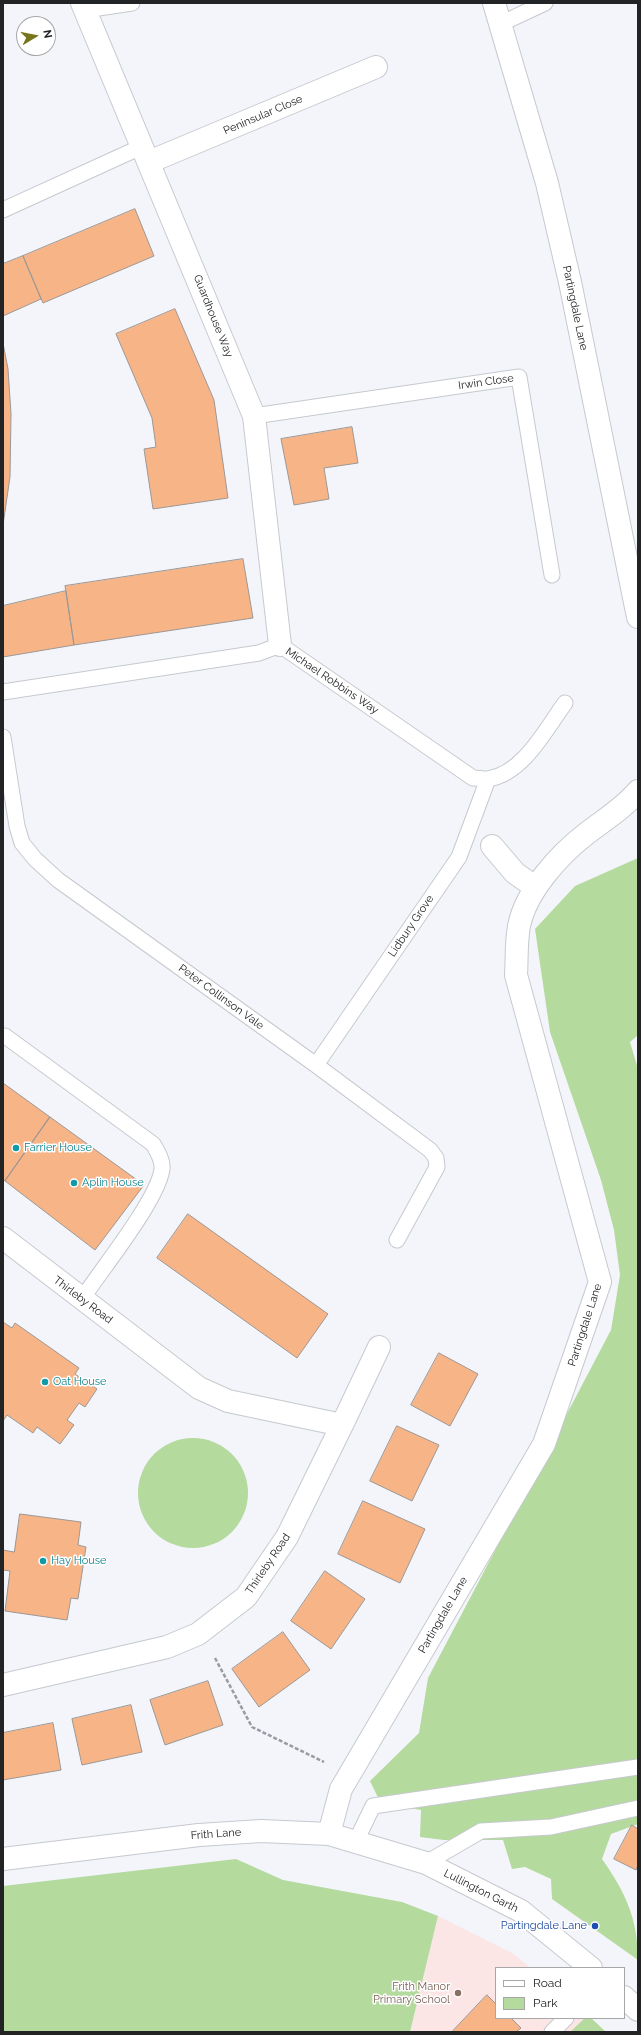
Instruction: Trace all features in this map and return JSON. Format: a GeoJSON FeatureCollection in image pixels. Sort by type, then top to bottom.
{"type":"FeatureCollection","features":[{"type":"Feature","properties":{"kind":"street","name":"Partingdale Lane"},"geometry":{"type":"LineString","coordinates":[[494,3],[547,183],[563,251],[638,617]]}},
{"type":"Feature","properties":{"kind":"street","name":"Guardhouse Way"},"geometry":{"type":"LineString","coordinates":[[83,6],[254,416],[280,646]]}},
{"type":"Feature","properties":{"kind":"street","name":"Peninsular Close"},"geometry":{"type":"LineString","coordinates":[[145,154],[376,67]]}},
{"type":"Feature","properties":{"kind":"street","name":"Partingdale Lane"},"geometry":{"type":"LineString","coordinates":[[329,1834],[341,1789],[544,1444],[600,1282],[516,975],[518,927],[522,914],[535,887],[557,862],[584,835],[612,815],[638,791]]}},
{"type":"Feature","properties":{"kind":"street"},"geometry":{"type":"LineString","coordinates":[[492,846],[515,873],[535,887]]}},
{"type":"Feature","properties":{"kind":"street","name":"Thirleby Road"},"geometry":{"type":"LineString","coordinates":[[3,1238],[199,1388],[228,1401],[342,1425]]}},
{"type":"Feature","properties":{"kind":"street","name":"Thirleby Road"},"geometry":{"type":"LineString","coordinates":[[3,1685],[166,1647],[201,1631],[246,1597],[287,1538],[379,1347]]}},
{"type":"Feature","properties":{"kind":"street","name":"Frith Lane"},"geometry":{"type":"LineString","coordinates":[[3,1859],[198,1835],[261,1831],[329,1834],[426,1862]]}},
{"type":"Feature","properties":{"kind":"street","name":"Lullington Garth"},"geometry":{"type":"LineString","coordinates":[[426,1862],[521,1911],[590,1967]]}},
{"type":"Feature","properties":{"kind":"street"},"geometry":{"type":"LineString","coordinates":[[625,1998],[638,2010]]}},
{"type":"Feature","properties":{"kind":"lane"},"geometry":{"type":"LineString","coordinates":[[83,6],[132,3]]}},
{"type":"Feature","properties":{"kind":"lane"},"geometry":{"type":"LineString","coordinates":[[500,24],[545,3]]}},
{"type":"Feature","properties":{"kind":"lane"},"geometry":{"type":"LineString","coordinates":[[3,210],[145,154]]}},
{"type":"Feature","properties":{"kind":"lane","name":"Irwin Close"},"geometry":{"type":"LineString","coordinates":[[254,416],[519,377],[552,575]]}},
{"type":"Feature","properties":{"kind":"lane","name":"Michael Robbins Way"},"geometry":{"type":"LineString","coordinates":[[3,692],[259,653],[280,646],[473,778],[488,779]]}},
{"type":"Feature","properties":{"kind":"lane"},"geometry":{"type":"LineString","coordinates":[[488,779],[512,769],[522,761],[565,703]]}},
{"type":"Feature","properties":{"kind":"lane","name":"Peter Collinson Vale"},"geometry":{"type":"LineString","coordinates":[[3,737],[17,826],[22,843],[35,859],[58,880],[316,1065],[430,1150],[436,1158],[437,1167],[397,1240]]}},
{"type":"Feature","properties":{"kind":"lane","name":"Lidbury Grove"},"geometry":{"type":"LineString","coordinates":[[316,1065],[459,856],[488,779]]}},
{"type":"Feature","properties":{"kind":"lane"},"geometry":{"type":"LineString","coordinates":[[4,1036],[153,1144],[159,1154],[162,1169],[155,1190],[82,1299]]}},
{"type":"Feature","properties":{"kind":"lane"},"geometry":{"type":"LineString","coordinates":[[356,1841],[373,1806],[638,1767]]}},
{"type":"Feature","properties":{"kind":"lane"},"geometry":{"type":"LineString","coordinates":[[426,1862],[481,1831],[552,1827],[638,1808]]}},
{"type":"Feature","properties":{"kind":"lane"},"geometry":{"type":"LineString","coordinates":[[552,2032],[565,2019]]}},
{"type":"Feature","properties":{"kind":"path"},"geometry":{"type":"LineString","coordinates":[[201,1631],[252,1727],[350,1774]]}},
{"type":"Feature","properties":{"kind":"shaded area","name":"Frith Manor Primary School"},"geometry":{"type":"Polygon","coordinates":[[[438,1916],[514,1954],[530,1967],[495,1967],[495,2019],[592,2019],[606,2032],[410,2032],[438,1916]]]}},
{"type":"Feature","properties":{"kind":"green space"},"geometry":{"type":"Polygon","coordinates":[[[638,858],[638,1035],[630,1042],[638,1069],[638,1824],[611,1834],[602,1859],[629,1906],[636,1931],[638,1960],[552,1899],[551,1879],[525,1867],[512,1869],[503,1840],[444,1840],[420,1837],[421,1810],[399,1806],[383,1808],[370,1781],[419,1733],[428,1678],[611,1330],[620,1275],[614,1230],[601,1180],[550,1032],[535,929],[575,886],[638,858]]]}},
{"type":"Feature","properties":{"kind":"green space"},"geometry":{"type":"Polygon","coordinates":[[[193,1438],[214,1442],[224,1447],[232,1454],[239,1462],[244,1472],[248,1493],[244,1514],[239,1524],[232,1532],[224,1539],[214,1544],[193,1548],[172,1544],[162,1539],[154,1532],[147,1524],[142,1514],[138,1493],[142,1472],[147,1462],[154,1454],[162,1447],[172,1442],[193,1438]]]}},
{"type":"Feature","properties":{"kind":"green space"},"geometry":{"type":"Polygon","coordinates":[[[236,1859],[283,1880],[402,1902],[438,1916],[410,2032],[3,2032],[3,1886],[236,1859]]]}},
{"type":"Feature","properties":{"kind":"green space"},"geometry":{"type":"Polygon","coordinates":[[[584,2019],[592,2019],[606,2032],[570,2032],[584,2019]]]}},
{"type":"Feature","properties":{"kind":"building"},"geometry":{"type":"Polygon","coordinates":[[[135,209],[154,256],[43,303],[23,256],[135,209]]]}},
{"type":"Feature","properties":{"kind":"building"},"geometry":{"type":"Polygon","coordinates":[[[23,256],[41,299],[3,316],[3,264],[23,256]]]}},
{"type":"Feature","properties":{"kind":"building"},"geometry":{"type":"Polygon","coordinates":[[[175,309],[214,400],[228,498],[153,509],[144,449],[156,447],[152,418],[116,334],[175,309]]]}},
{"type":"Feature","properties":{"kind":"building"},"geometry":{"type":"Polygon","coordinates":[[[3,343],[8,369],[11,414],[10,477],[3,525],[3,343]]]}},
{"type":"Feature","properties":{"kind":"building"},"geometry":{"type":"Polygon","coordinates":[[[352,427],[358,463],[324,468],[329,499],[294,505],[281,439],[352,427]]]}},
{"type":"Feature","properties":{"kind":"building"},"geometry":{"type":"Polygon","coordinates":[[[243,559],[253,618],[74,645],[65,586],[243,559]]]}},
{"type":"Feature","properties":{"kind":"building"},"geometry":{"type":"Polygon","coordinates":[[[66,591],[74,645],[3,657],[3,606],[66,591]]]}},
{"type":"Feature","properties":{"kind":"building","name":"Farrier House"},"geometry":{"type":"Polygon","coordinates":[[[3,1083],[50,1117],[5,1181],[3,1179],[3,1083]]]}},
{"type":"Feature","properties":{"kind":"building","name":"Aplin House"},"geometry":{"type":"Polygon","coordinates":[[[50,1117],[144,1185],[95,1250],[5,1181],[50,1117]]]}},
{"type":"Feature","properties":{"kind":"building"},"geometry":{"type":"Polygon","coordinates":[[[188,1214],[328,1314],[297,1358],[157,1258],[188,1214]]]}},
{"type":"Feature","properties":{"kind":"building","name":"Oat House"},"geometry":{"type":"Polygon","coordinates":[[[3,1322],[12,1328],[15,1323],[79,1368],[75,1374],[97,1389],[85,1407],[79,1403],[67,1420],[74,1425],[60,1444],[37,1427],[33,1433],[7,1415],[3,1421],[3,1322]]]}},
{"type":"Feature","properties":{"kind":"building"},"geometry":{"type":"Polygon","coordinates":[[[439,1353],[478,1374],[450,1426],[411,1405],[439,1353]]]}},
{"type":"Feature","properties":{"kind":"building"},"geometry":{"type":"Polygon","coordinates":[[[397,1426],[439,1445],[412,1501],[370,1481],[397,1426]]]}},
{"type":"Feature","properties":{"kind":"building"},"geometry":{"type":"Polygon","coordinates":[[[363,1501],[425,1529],[400,1583],[338,1554],[363,1501]]]}},
{"type":"Feature","properties":{"kind":"building","name":"Hay House"},"geometry":{"type":"Polygon","coordinates":[[[20,1514],[81,1522],[78,1545],[86,1547],[78,1599],[71,1598],[67,1620],[5,1611],[10,1571],[3,1570],[3,1550],[14,1552],[20,1514]]]}},
{"type":"Feature","properties":{"kind":"building"},"geometry":{"type":"Polygon","coordinates":[[[325,1571],[365,1599],[331,1649],[291,1621],[325,1571]]]}},
{"type":"Feature","properties":{"kind":"building"},"geometry":{"type":"Polygon","coordinates":[[[283,1632],[310,1670],[259,1707],[232,1669],[283,1632]]]}},
{"type":"Feature","properties":{"kind":"building"},"geometry":{"type":"Polygon","coordinates":[[[208,1681],[223,1725],[165,1745],[150,1700],[208,1681]]]}},
{"type":"Feature","properties":{"kind":"building"},"geometry":{"type":"Polygon","coordinates":[[[131,1705],[142,1752],[82,1765],[72,1719],[131,1705]]]}},
{"type":"Feature","properties":{"kind":"building"},"geometry":{"type":"Polygon","coordinates":[[[53,1723],[61,1770],[3,1780],[3,1733],[53,1723]]]}},
{"type":"Feature","properties":{"kind":"building"},"geometry":{"type":"Polygon","coordinates":[[[632,1825],[638,1829],[638,1865],[636,1870],[614,1859],[632,1825]]]}},
{"type":"Feature","properties":{"kind":"building"},"geometry":{"type":"Polygon","coordinates":[[[487,1995],[495,2003],[495,2019],[512,2019],[521,2028],[516,2032],[452,2032],[487,1995]]]}},
{"type":"Feature","properties":{"kind":"place","name":"Farrier House"},"geometry":{"type":"Point","coordinates":[16,1148]}},
{"type":"Feature","properties":{"kind":"place","name":"Aplin House"},"geometry":{"type":"Point","coordinates":[74,1183]}},
{"type":"Feature","properties":{"kind":"place","name":"Oat House"},"geometry":{"type":"Point","coordinates":[45,1382]}},
{"type":"Feature","properties":{"kind":"place","name":"Hay House"},"geometry":{"type":"Point","coordinates":[43,1561]}},
{"type":"Feature","properties":{"kind":"place","name":"Partingdale Lane"},"geometry":{"type":"Point","coordinates":[595,1926]}},
{"type":"Feature","properties":{"kind":"place","name":"Frith Manor Primary School"},"geometry":{"type":"Point","coordinates":[458,1993]}}]}
